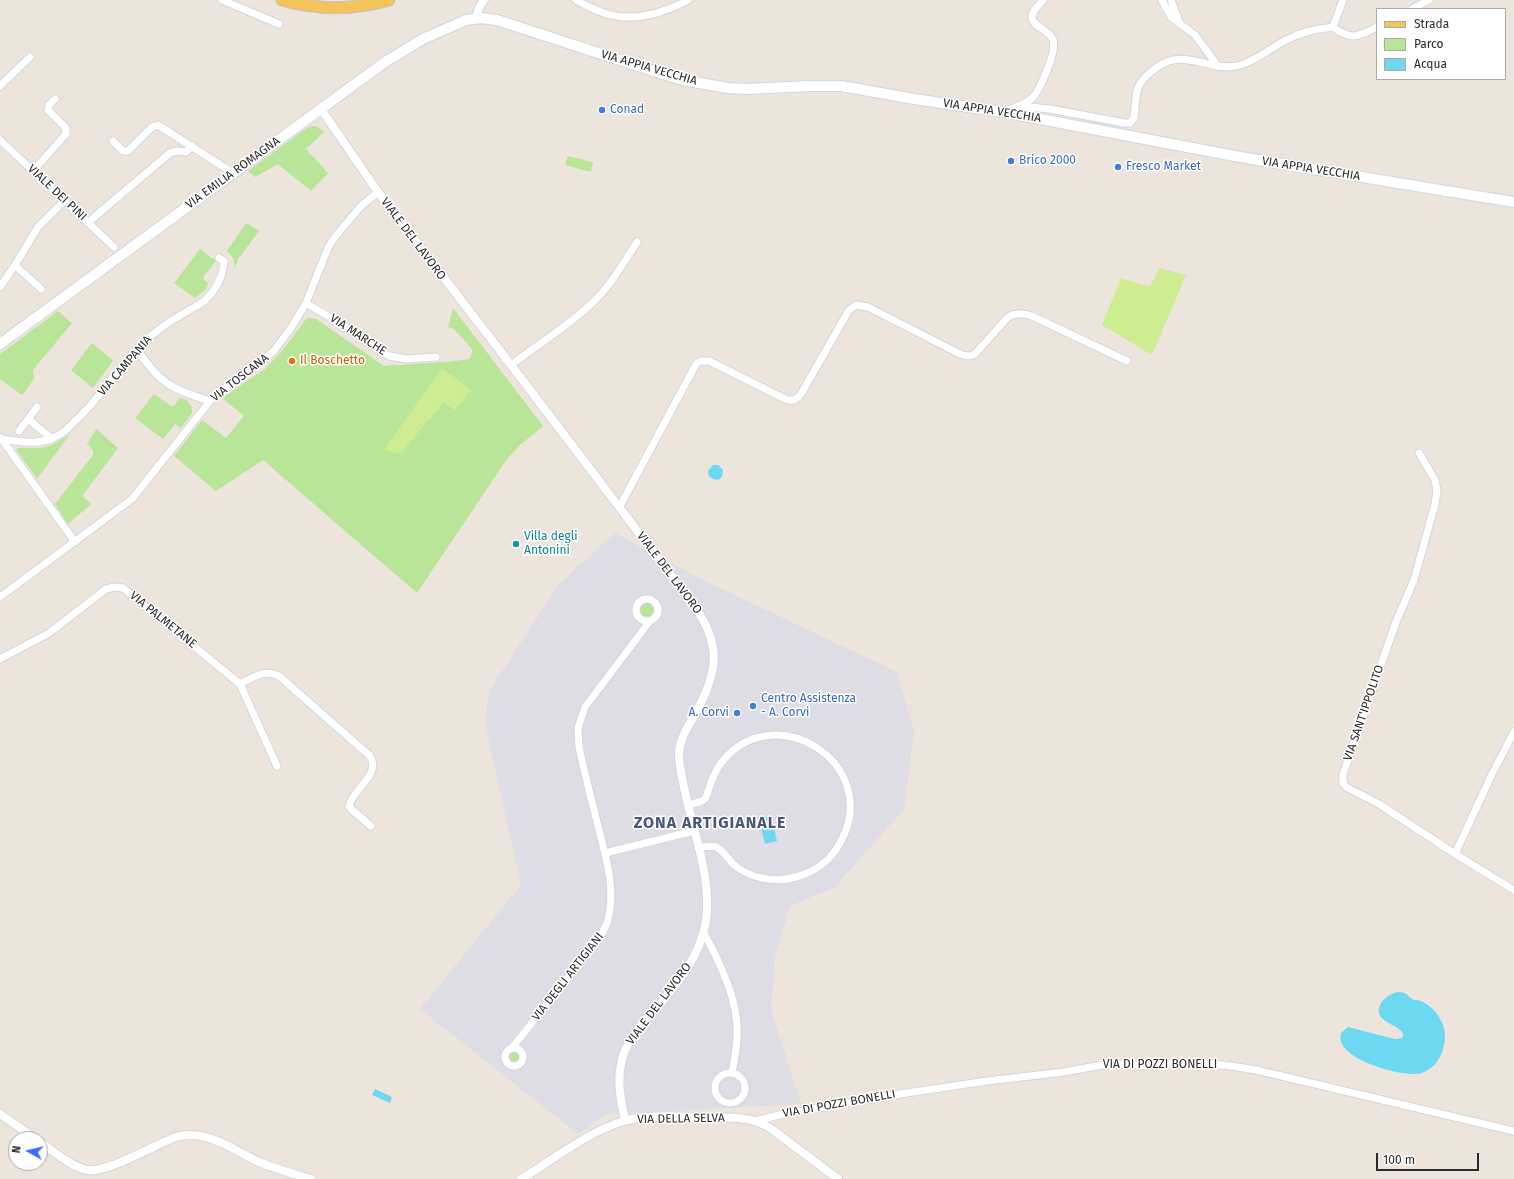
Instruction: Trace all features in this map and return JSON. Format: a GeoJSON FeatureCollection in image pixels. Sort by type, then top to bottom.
{"type":"FeatureCollection","features":[{"type":"Feature","properties":{"kind":"main road"},"geometry":{"type":"LineString","coordinates":[[282,0],[307,6],[333,8],[364,6],[389,0]]}},
{"type":"Feature","properties":{"kind":"main road","name":"VIA EMILIA ROMAGNA"},"geometry":{"type":"LineString","coordinates":[[0,344],[385,62],[413,45],[446,28],[476,18]]}},
{"type":"Feature","properties":{"kind":"main road","name":"VIA APPIA VECCHIA"},"geometry":{"type":"LineString","coordinates":[[476,18],[498,20],[683,80],[728,88],[752,89],[841,86],[914,99],[1003,112],[1226,155],[1514,202]]}},
{"type":"Feature","properties":{"kind":"street"},"geometry":{"type":"LineString","coordinates":[[222,0],[279,24]]}},
{"type":"Feature","properties":{"kind":"street"},"geometry":{"type":"LineString","coordinates":[[476,18],[479,8],[484,0]]}},
{"type":"Feature","properties":{"kind":"street"},"geometry":{"type":"LineString","coordinates":[[576,0],[616,16],[630,17],[660,11],[688,0]]}},
{"type":"Feature","properties":{"kind":"street"},"geometry":{"type":"LineString","coordinates":[[584,4],[591,0]]}},
{"type":"Feature","properties":{"kind":"street"},"geometry":{"type":"LineString","coordinates":[[1003,112],[1029,101],[1037,93],[1053,49],[1053,38],[1048,32],[1034,22],[1032,18],[1033,14],[1043,0]]}},
{"type":"Feature","properties":{"kind":"street"},"geometry":{"type":"LineString","coordinates":[[1162,0],[1170,15],[1192,32],[1199,40],[1216,66]]}},
{"type":"Feature","properties":{"kind":"street"},"geometry":{"type":"LineString","coordinates":[[1171,0],[1180,24]]}},
{"type":"Feature","properties":{"kind":"street"},"geometry":{"type":"LineString","coordinates":[[1333,27],[1343,0]]}},
{"type":"Feature","properties":{"kind":"street"},"geometry":{"type":"LineString","coordinates":[[1416,5],[1429,0]]}},
{"type":"Feature","properties":{"kind":"street"},"geometry":{"type":"LineString","coordinates":[[1018,106],[1050,109],[1128,123],[1134,118],[1135,97],[1139,84],[1147,74],[1168,60],[1180,58],[1216,66],[1244,64],[1296,36],[1315,29],[1333,27],[1341,34],[1352,37],[1362,35],[1376,28]]}},
{"type":"Feature","properties":{"kind":"street"},"geometry":{"type":"LineString","coordinates":[[0,86],[30,57]]}},
{"type":"Feature","properties":{"kind":"street"},"geometry":{"type":"LineString","coordinates":[[33,172],[66,134],[66,128],[48,110],[49,105],[55,98]]}},
{"type":"Feature","properties":{"kind":"street","name":"VIALE DEL LAVORO"},"geometry":{"type":"LineString","coordinates":[[321,109],[378,192],[696,607],[706,626],[712,643],[714,660],[711,679],[702,701],[684,734],[680,749],[679,762],[707,892],[707,914],[704,933],[697,951],[685,973],[638,1029],[624,1052],[619,1077],[625,1120]]}},
{"type":"Feature","properties":{"kind":"street"},"geometry":{"type":"LineString","coordinates":[[113,141],[123,151],[128,151],[132,149],[151,128],[156,125],[163,127],[233,173]]}},
{"type":"Feature","properties":{"kind":"street","name":"VIALE DEI PINI"},"geometry":{"type":"LineString","coordinates":[[0,140],[114,247]]}},
{"type":"Feature","properties":{"kind":"street"},"geometry":{"type":"LineString","coordinates":[[92,219],[170,153],[176,151],[186,152],[192,146]]}},
{"type":"Feature","properties":{"kind":"street","name":"VIA TOSCANA"},"geometry":{"type":"LineString","coordinates":[[0,597],[132,499],[219,391],[273,352],[292,328],[306,303],[328,248],[334,238],[361,206],[378,192]]}},
{"type":"Feature","properties":{"kind":"street"},"geometry":{"type":"LineString","coordinates":[[0,287],[38,227],[65,200]]}},
{"type":"Feature","properties":{"kind":"street"},"geometry":{"type":"LineString","coordinates":[[511,365],[589,305],[608,285],[637,242]]}},
{"type":"Feature","properties":{"kind":"street","name":"VIA CAMPANIA"},"geometry":{"type":"LineString","coordinates":[[1,438],[36,442],[52,439],[68,428],[82,414],[137,349],[157,330],[205,300],[218,284],[223,272],[224,261],[219,258]]}},
{"type":"Feature","properties":{"kind":"street"},"geometry":{"type":"LineString","coordinates":[[15,265],[41,289]]}},
{"type":"Feature","properties":{"kind":"street","name":"VIA MARCHE"},"geometry":{"type":"LineString","coordinates":[[306,303],[389,356],[407,359],[436,357]]}},
{"type":"Feature","properties":{"kind":"street"},"geometry":{"type":"LineString","coordinates":[[619,508],[696,364],[700,360],[709,361],[783,398],[794,401],[801,394],[849,310],[856,305],[868,307],[966,356],[976,354],[1008,317],[1021,314],[1032,316],[1127,361]]}},
{"type":"Feature","properties":{"kind":"street"},"geometry":{"type":"LineString","coordinates":[[137,349],[150,369],[163,381],[179,390],[210,401]]}},
{"type":"Feature","properties":{"kind":"street"},"geometry":{"type":"LineString","coordinates":[[19,431],[37,407]]}},
{"type":"Feature","properties":{"kind":"street"},"geometry":{"type":"LineString","coordinates":[[28,419],[52,439]]}},
{"type":"Feature","properties":{"kind":"street"},"geometry":{"type":"LineString","coordinates":[[1,438],[75,542]]}},
{"type":"Feature","properties":{"kind":"street","name":"VIA SANT'IPPOLITO"},"geometry":{"type":"LineString","coordinates":[[1419,453],[1435,480],[1437,491],[1435,504],[1415,576],[1396,622],[1342,780],[1346,787],[1379,804],[1455,854],[1514,890]]}},
{"type":"Feature","properties":{"kind":"street","name":"VIA PALMETANE"},"geometry":{"type":"LineString","coordinates":[[0,659],[44,636],[73,616],[106,590],[117,587],[124,589],[240,684],[277,766]]}},
{"type":"Feature","properties":{"kind":"street","name":"VIA DEGLI ARTIGIANI"},"geometry":{"type":"LineString","coordinates":[[512,1048],[604,930],[609,914],[611,894],[610,882],[605,853],[579,750],[578,728],[582,713],[590,699],[650,621]]}},
{"type":"Feature","properties":{"kind":"street"},"geometry":{"type":"LineString","coordinates":[[240,684],[262,673],[278,676],[370,756],[373,762],[372,770],[351,800],[350,806],[351,810],[371,826]]}},
{"type":"Feature","properties":{"kind":"street"},"geometry":{"type":"LineString","coordinates":[[1455,854],[1488,782],[1514,732]]}},
{"type":"Feature","properties":{"kind":"street"},"geometry":{"type":"LineString","coordinates":[[688,805],[705,799],[715,773],[722,762],[733,752],[751,740],[770,736],[798,738],[820,749],[830,757],[839,770],[848,792],[849,817],[842,840],[835,851],[824,863],[802,876],[778,880],[756,876],[739,868],[715,847],[709,846],[698,848]]}},
{"type":"Feature","properties":{"kind":"street"},"geometry":{"type":"LineString","coordinates":[[605,853],[694,831]]}},
{"type":"Feature","properties":{"kind":"street"},"geometry":{"type":"LineString","coordinates":[[704,933],[724,972],[736,1016],[737,1043],[732,1073]]}},
{"type":"Feature","properties":{"kind":"street","name":"VIA DI POZZI BONELLI"},"geometry":{"type":"LineString","coordinates":[[755,1121],[900,1094],[987,1081],[1069,1072],[1102,1065],[1120,1064],[1153,1066],[1192,1062],[1256,1070],[1514,1131]]}},
{"type":"Feature","properties":{"kind":"street"},"geometry":{"type":"LineString","coordinates":[[732,1073],[740,1076],[743,1080],[745,1084],[744,1093],[736,1102],[726,1103],[718,1098],[714,1088],[715,1083],[722,1075],[732,1073]]}},
{"type":"Feature","properties":{"kind":"street"},"geometry":{"type":"LineString","coordinates":[[0,1114],[24,1131]]}},
{"type":"Feature","properties":{"kind":"street","name":"VIA DELLA SELVA"},"geometry":{"type":"LineString","coordinates":[[521,1179],[586,1138],[625,1120],[670,1117],[733,1118],[755,1121],[770,1128],[838,1179]]}},
{"type":"Feature","properties":{"kind":"street"},"geometry":{"type":"LineString","coordinates":[[48,1147],[77,1166],[85,1170],[93,1171],[111,1166],[176,1137],[198,1135],[223,1144],[266,1164],[311,1179]]}},
{"type":"Feature","properties":{"kind":"shaded area","name":"ZONA ARTIGIANALE"},"geometry":{"type":"Polygon","coordinates":[[[615,533],[705,581],[897,672],[914,732],[904,809],[835,887],[790,906],[775,955],[771,1010],[801,1104],[606,1114],[578,1134],[420,1009],[521,885],[485,724],[489,691],[560,583],[615,533]]]}},
{"type":"Feature","properties":{"kind":"green space"},"geometry":{"type":"Polygon","coordinates":[[[316,126],[324,132],[306,149],[328,173],[311,191],[278,164],[255,177],[248,171],[308,127],[316,126]]]}},
{"type":"Feature","properties":{"kind":"green space"},"geometry":{"type":"Polygon","coordinates":[[[568,156],[593,162],[591,172],[565,165],[568,156]]]}},
{"type":"Feature","properties":{"kind":"green space"},"geometry":{"type":"Polygon","coordinates":[[[246,223],[259,231],[238,259],[235,268],[233,258],[227,251],[246,223]]]}},
{"type":"Feature","properties":{"kind":"green space"},"geometry":{"type":"Polygon","coordinates":[[[200,249],[216,261],[203,277],[208,283],[206,289],[195,298],[174,283],[200,249]]]}},
{"type":"Feature","properties":{"kind":"green space"},"geometry":{"type":"Polygon","coordinates":[[[1159,268],[1186,275],[1152,355],[1102,325],[1121,278],[1150,287],[1159,268]]]}},
{"type":"Feature","properties":{"kind":"green space"},"geometry":{"type":"Polygon","coordinates":[[[453,308],[543,426],[520,445],[507,459],[417,593],[263,460],[216,491],[174,456],[202,420],[226,438],[244,416],[222,398],[265,369],[282,351],[307,318],[316,319],[384,366],[470,359],[472,349],[454,329],[448,327],[453,308]],[[442,369],[385,449],[444,402],[455,410],[442,369]]]}},
{"type":"Feature","properties":{"kind":"green space"},"geometry":{"type":"Polygon","coordinates":[[[58,311],[72,323],[33,370],[34,379],[22,395],[0,379],[0,354],[58,311]]]}},
{"type":"Feature","properties":{"kind":"green space"},"geometry":{"type":"Polygon","coordinates":[[[92,343],[113,361],[93,388],[71,370],[92,343]]]}},
{"type":"Feature","properties":{"kind":"green space"},"geometry":{"type":"Polygon","coordinates":[[[442,368],[471,390],[455,410],[444,402],[401,453],[395,453],[385,449],[442,368]]]}},
{"type":"Feature","properties":{"kind":"green space"},"geometry":{"type":"Polygon","coordinates":[[[154,394],[173,407],[180,398],[185,400],[189,403],[192,410],[192,413],[181,428],[175,424],[163,439],[135,418],[154,394]]]}},
{"type":"Feature","properties":{"kind":"green space"},"geometry":{"type":"Polygon","coordinates":[[[96,429],[118,448],[82,496],[91,504],[68,524],[55,504],[93,455],[93,450],[87,444],[96,429]]]}},
{"type":"Feature","properties":{"kind":"green space"},"geometry":{"type":"Polygon","coordinates":[[[70,434],[37,479],[16,449],[47,446],[70,434]]]}},
{"type":"Feature","properties":{"kind":"green space"},"geometry":{"type":"Polygon","coordinates":[[[644,603],[650,603],[654,607],[654,613],[650,617],[644,617],[640,613],[640,607],[644,603]]]}},
{"type":"Feature","properties":{"kind":"green space"},"geometry":{"type":"Polygon","coordinates":[[[514,1050],[519,1052],[521,1057],[519,1062],[514,1064],[509,1062],[507,1057],[509,1052],[514,1050]]]}},
{"type":"Feature","properties":{"kind":"water"},"geometry":{"type":"Polygon","coordinates":[[[713,465],[718,465],[723,470],[722,477],[718,480],[709,476],[708,471],[713,465]]]}},
{"type":"Feature","properties":{"kind":"water"},"geometry":{"type":"Polygon","coordinates":[[[771,816],[777,841],[765,844],[759,819],[771,816]]]}},
{"type":"Feature","properties":{"kind":"water"},"geometry":{"type":"Polygon","coordinates":[[[1399,992],[1405,993],[1412,999],[1421,1001],[1429,1006],[1442,1022],[1445,1040],[1440,1057],[1433,1067],[1422,1073],[1403,1073],[1378,1067],[1355,1057],[1347,1051],[1341,1042],[1341,1033],[1348,1027],[1395,1039],[1402,1038],[1402,1032],[1383,1019],[1379,1010],[1382,1002],[1386,998],[1399,992]]]}},
{"type":"Feature","properties":{"kind":"water"},"geometry":{"type":"Polygon","coordinates":[[[375,1089],[392,1097],[390,1103],[372,1095],[375,1089]]]}},
{"type":"Feature","properties":{"kind":"place","name":"Conad"},"geometry":{"type":"Point","coordinates":[602,110]}},
{"type":"Feature","properties":{"kind":"place","name":"Brico 2000"},"geometry":{"type":"Point","coordinates":[1011,161]}},
{"type":"Feature","properties":{"kind":"place","name":"Fresco Market"},"geometry":{"type":"Point","coordinates":[1118,167]}},
{"type":"Feature","properties":{"kind":"place","name":"Il Boschetto"},"geometry":{"type":"Point","coordinates":[292,361]}},
{"type":"Feature","properties":{"kind":"place","name":"Villa degli Antonini"},"geometry":{"type":"Point","coordinates":[516,544]}},
{"type":"Feature","properties":{"kind":"place","name":"Centro Assistenza - A. Corvi"},"geometry":{"type":"Point","coordinates":[753,706]}},
{"type":"Feature","properties":{"kind":"place","name":"A. Corvi"},"geometry":{"type":"Point","coordinates":[737,713]}},
{"type":"Feature","properties":{"kind":"district","name":"ZONA ARTIGIANALE"},"geometry":{"type":"Point","coordinates":[710,824]}}]}
